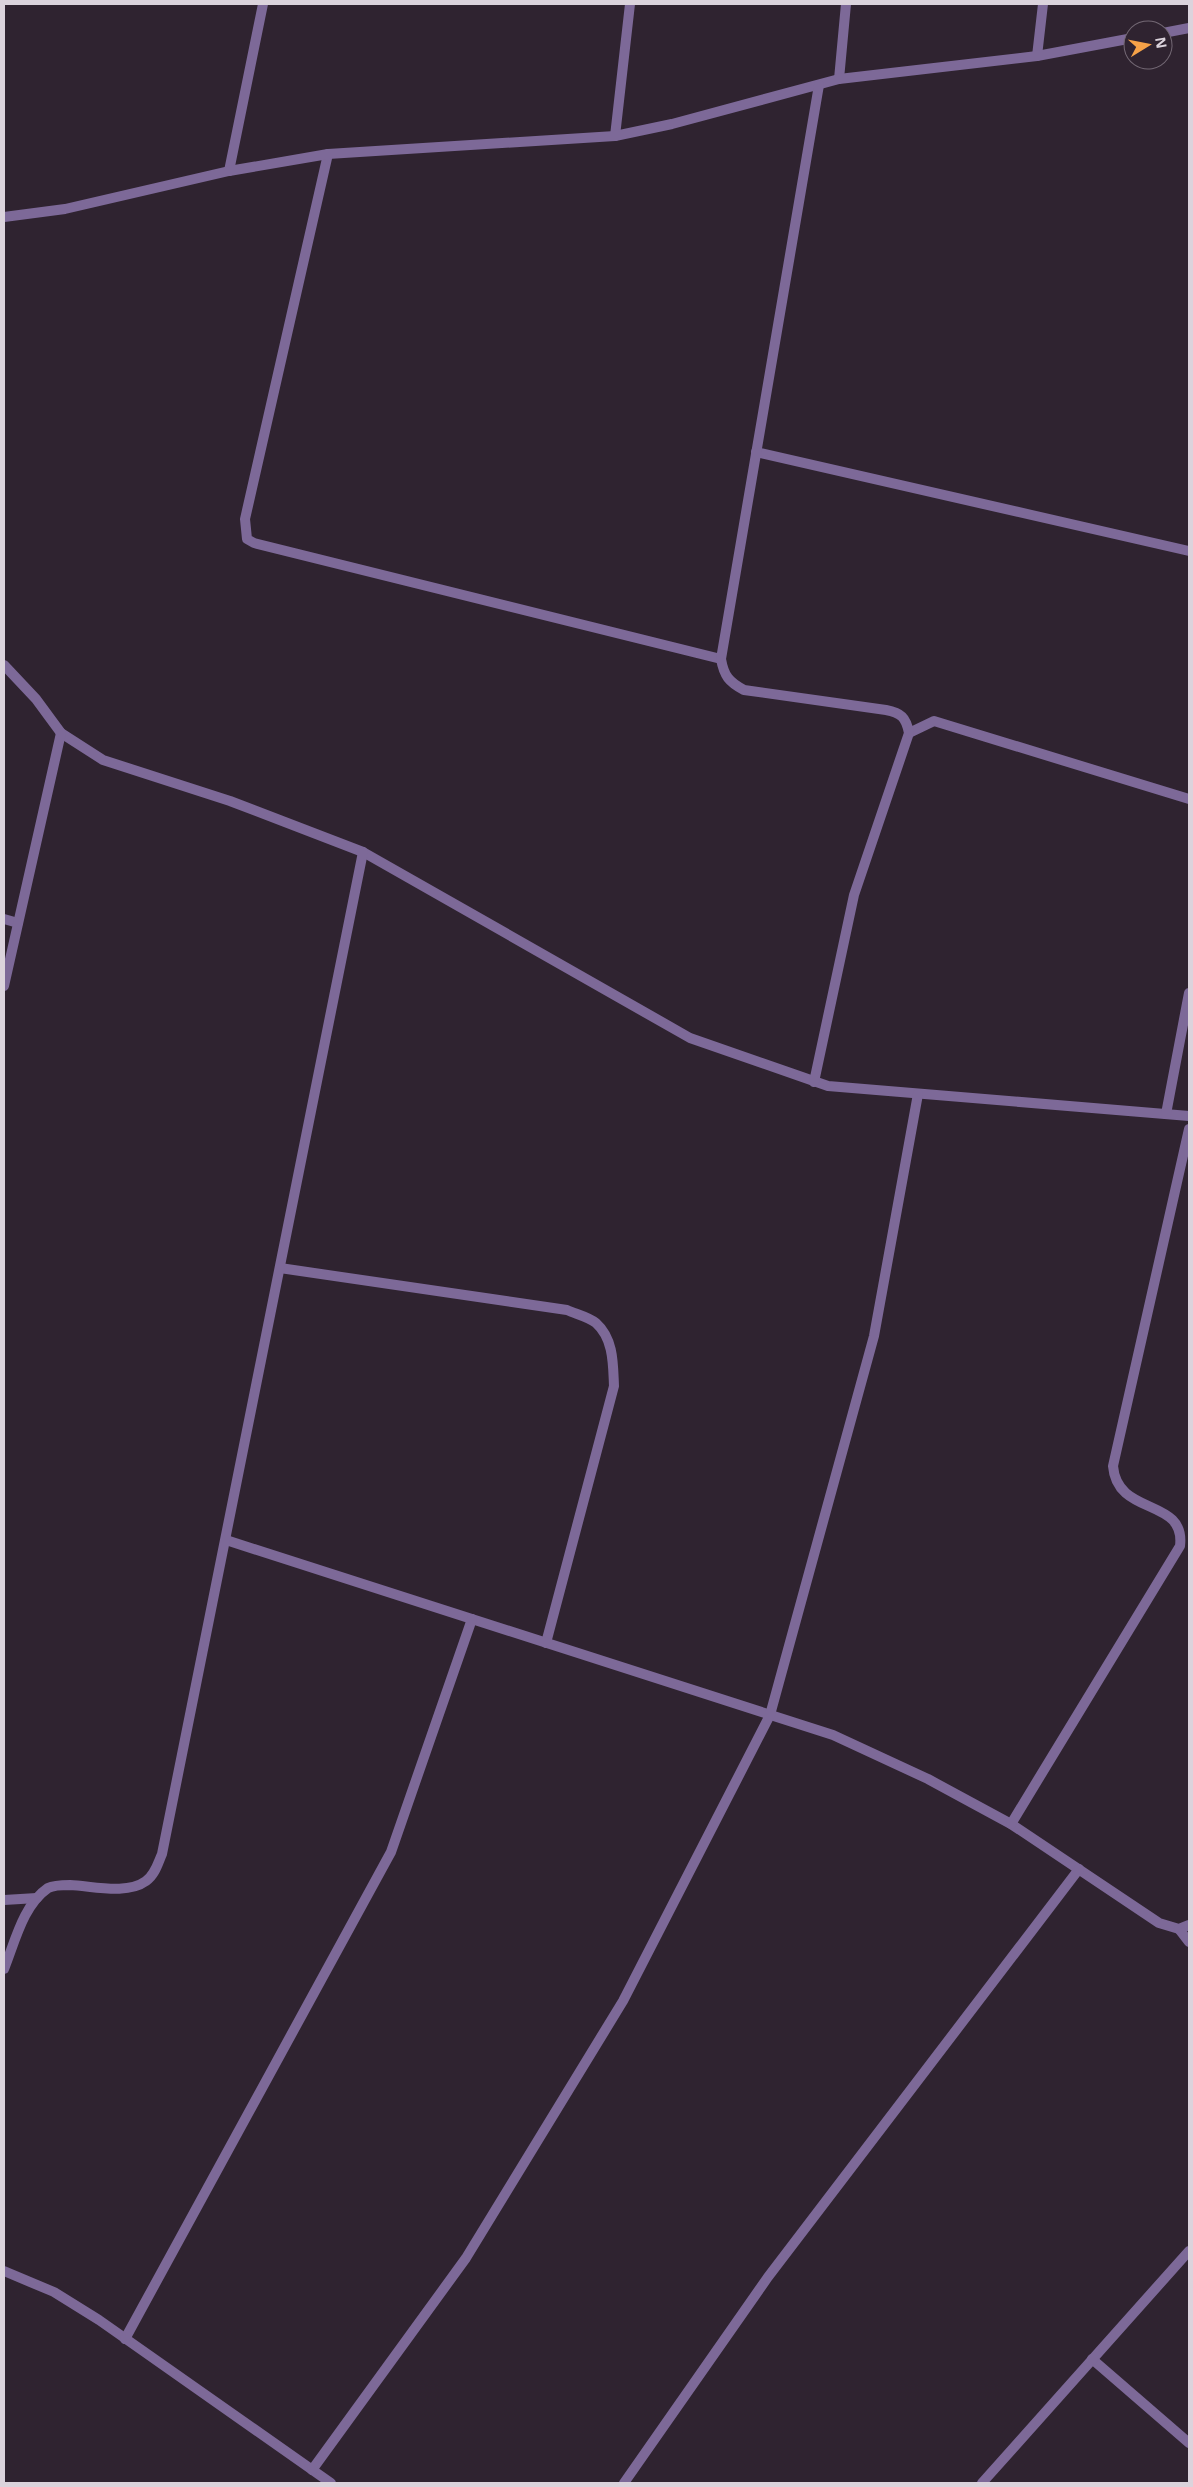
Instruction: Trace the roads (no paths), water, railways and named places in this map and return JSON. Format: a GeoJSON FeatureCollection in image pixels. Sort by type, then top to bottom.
{"type":"FeatureCollection","features":[{"type":"Feature","properties":{"kind":"street"},"geometry":{"type":"LineString","coordinates":[[229,170],[263,4]]}},
{"type":"Feature","properties":{"kind":"street"},"geometry":{"type":"LineString","coordinates":[[615,136],[630,4]]}},
{"type":"Feature","properties":{"kind":"street"},"geometry":{"type":"LineString","coordinates":[[839,79],[846,4]]}},
{"type":"Feature","properties":{"kind":"street"},"geometry":{"type":"LineString","coordinates":[[1037,56],[1043,4]]}},
{"type":"Feature","properties":{"kind":"street"},"geometry":{"type":"LineString","coordinates":[[1173,31],[1189,28]]}},
{"type":"Feature","properties":{"kind":"street"},"geometry":{"type":"LineString","coordinates":[[4,217],[65,209],[229,170],[328,154],[615,136],[672,124],[839,79],[1037,56],[1123,40]]}},
{"type":"Feature","properties":{"kind":"street"},"geometry":{"type":"LineString","coordinates":[[814,1082],[854,895],[909,733],[907,721],[900,713],[744,690],[731,683],[724,673],[721,659],[818,85]]}},
{"type":"Feature","properties":{"kind":"street"},"geometry":{"type":"LineString","coordinates":[[328,154],[245,519],[247,539],[254,543],[721,659]]}},
{"type":"Feature","properties":{"kind":"street"},"geometry":{"type":"LineString","coordinates":[[756,452],[1189,551]]}},
{"type":"Feature","properties":{"kind":"street"},"geometry":{"type":"LineString","coordinates":[[4,664],[36,699],[61,733],[103,760],[230,801],[363,852],[690,1038],[828,1086],[1189,1116]]}},
{"type":"Feature","properties":{"kind":"street"},"geometry":{"type":"LineString","coordinates":[[909,733],[934,721],[1189,799]]}},
{"type":"Feature","properties":{"kind":"street"},"geometry":{"type":"LineString","coordinates":[[4,986],[61,733]]}},
{"type":"Feature","properties":{"kind":"street"},"geometry":{"type":"LineString","coordinates":[[4,1969],[26,1915],[37,1898],[50,1887],[64,1885],[130,1888],[147,1880],[156,1870],[162,1854],[363,852]]}},
{"type":"Feature","properties":{"kind":"street"},"geometry":{"type":"LineString","coordinates":[[4,919],[18,924]]}},
{"type":"Feature","properties":{"kind":"street"},"geometry":{"type":"LineString","coordinates":[[1166,1114],[1189,993]]}},
{"type":"Feature","properties":{"kind":"street"},"geometry":{"type":"LineString","coordinates":[[312,2470],[466,2258],[618,2010],[770,1715],[874,1336],[918,1094]]}},
{"type":"Feature","properties":{"kind":"street"},"geometry":{"type":"LineString","coordinates":[[1011,1824],[1180,1546],[1181,1535],[1178,1525],[1172,1518],[1124,1493],[1117,1484],[1113,1466],[1189,1129]]}},
{"type":"Feature","properties":{"kind":"street"},"geometry":{"type":"LineString","coordinates":[[280,1268],[567,1310],[596,1322],[607,1338],[613,1358],[614,1386],[546,1643]]}},
{"type":"Feature","properties":{"kind":"street"},"geometry":{"type":"LineString","coordinates":[[226,1540],[833,1735],[928,1779],[1011,1824],[1159,1923],[1184,1927],[1189,1942]]}},
{"type":"Feature","properties":{"kind":"street"},"geometry":{"type":"LineString","coordinates":[[125,2338],[391,1852],[472,1619]]}},
{"type":"Feature","properties":{"kind":"street"},"geometry":{"type":"LineString","coordinates":[[624,2483],[768,2277],[1079,1869]]}},
{"type":"Feature","properties":{"kind":"street"},"geometry":{"type":"LineString","coordinates":[[4,1900],[37,1898]]}},
{"type":"Feature","properties":{"kind":"street"},"geometry":{"type":"LineString","coordinates":[[982,2483],[1189,2251]]}},
{"type":"Feature","properties":{"kind":"street"},"geometry":{"type":"LineString","coordinates":[[4,2271],[54,2292],[125,2338],[331,2483]]}},
{"type":"Feature","properties":{"kind":"street"},"geometry":{"type":"LineString","coordinates":[[1092,2359],[1189,2443]]}}]}
